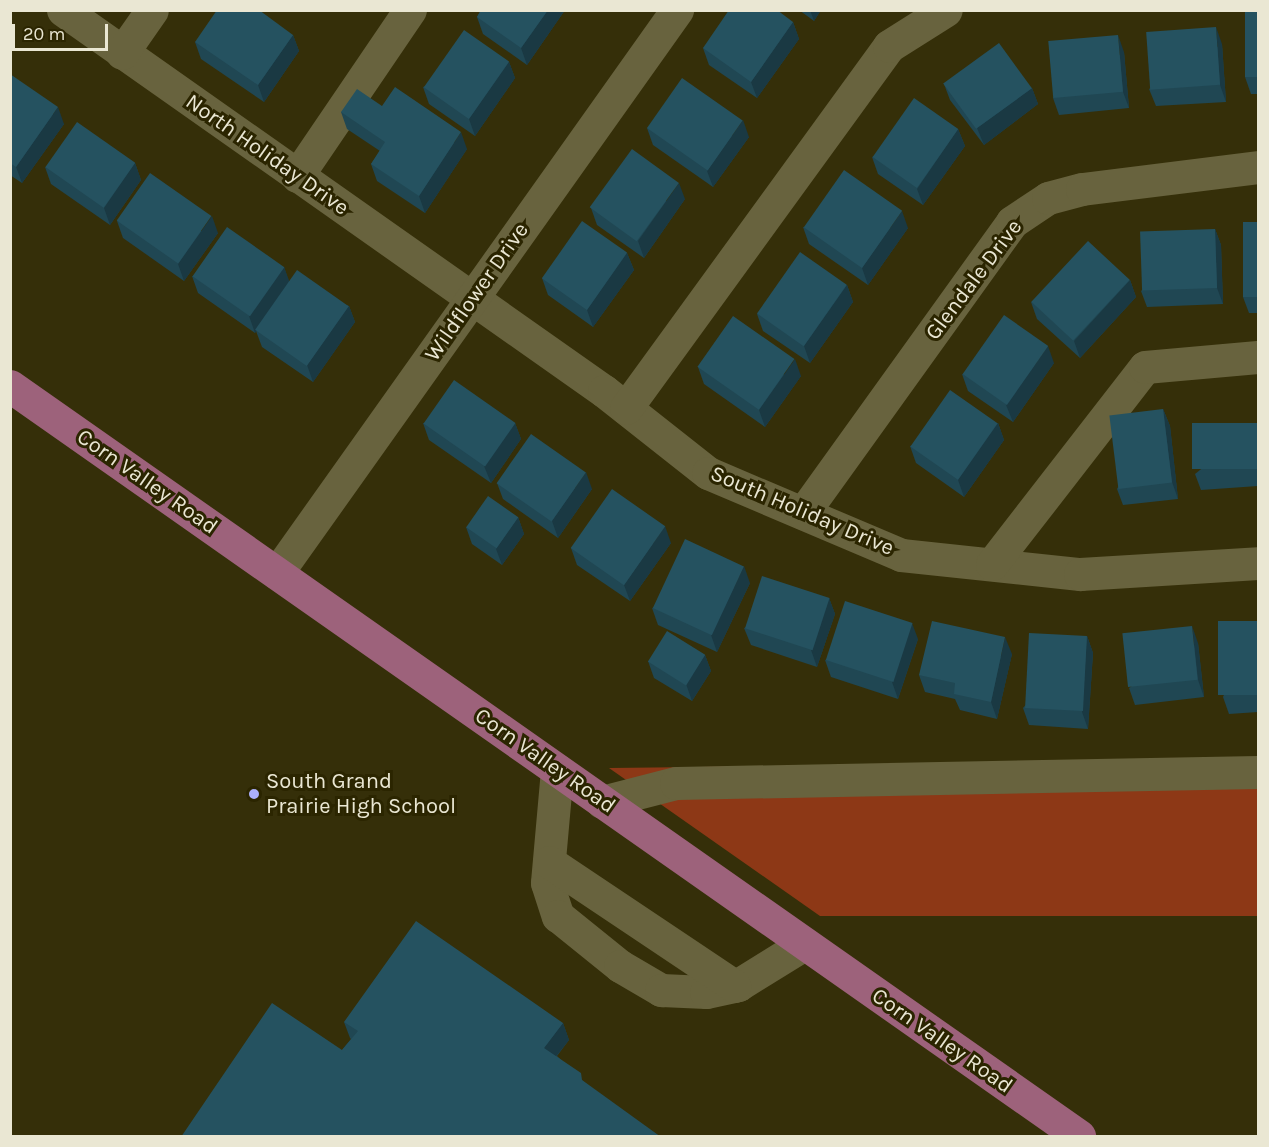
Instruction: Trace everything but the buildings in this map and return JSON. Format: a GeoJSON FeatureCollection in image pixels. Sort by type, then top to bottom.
{"type":"FeatureCollection","features":[{"type":"Feature","properties":{"kind":"main road","name":"Corn Valley Road"},"geometry":{"type":"LineString","coordinates":[[10,386],[1079,1137]]}},
{"type":"Feature","properties":{"kind":"street","name":"North Holiday Drive"},"geometry":{"type":"LineString","coordinates":[[63,10],[472,298]]}},
{"type":"Feature","properties":{"kind":"street"},"geometry":{"type":"LineString","coordinates":[[122,53],[152,10]]}},
{"type":"Feature","properties":{"kind":"street"},"geometry":{"type":"LineString","coordinates":[[297,176],[410,10]]}},
{"type":"Feature","properties":{"kind":"street","name":"Wildflower Drive"},"geometry":{"type":"LineString","coordinates":[[277,573],[677,10]]}},
{"type":"Feature","properties":{"kind":"street"},"geometry":{"type":"LineString","coordinates":[[626,408],[889,46],[946,10]]}},
{"type":"Feature","properties":{"kind":"street","name":"Glendale Drive"},"geometry":{"type":"LineString","coordinates":[[803,513],[1012,222],[1048,198],[1082,189],[1258,167]]}},
{"type":"Feature","properties":{"kind":"street","name":"South Holiday Drive"},"geometry":{"type":"LineString","coordinates":[[472,298],[626,408],[708,473],[901,555],[1080,573],[1258,563]]}},
{"type":"Feature","properties":{"kind":"street"},"geometry":{"type":"LineString","coordinates":[[992,564],[1145,367],[1258,357]]}},
{"type":"Feature","properties":{"kind":"street"},"geometry":{"type":"LineString","coordinates":[[557,770],[547,883],[558,916],[620,966],[660,990],[706,992],[734,986],[804,944]]}},
{"type":"Feature","properties":{"kind":"street"},"geometry":{"type":"LineString","coordinates":[[602,802],[676,783],[1258,772]]}},
{"type":"Feature","properties":{"kind":"street"},"geometry":{"type":"LineString","coordinates":[[549,862],[734,986]]}},
{"type":"Feature","properties":{"kind":"shaded area"},"geometry":{"type":"Polygon","coordinates":[[[1258,761],[1258,916],[820,916],[609,768],[1258,761]]]}},
{"type":"Feature","properties":{"kind":"place","name":"South Grand Prairie High School"},"geometry":{"type":"Point","coordinates":[254,794]}}]}
